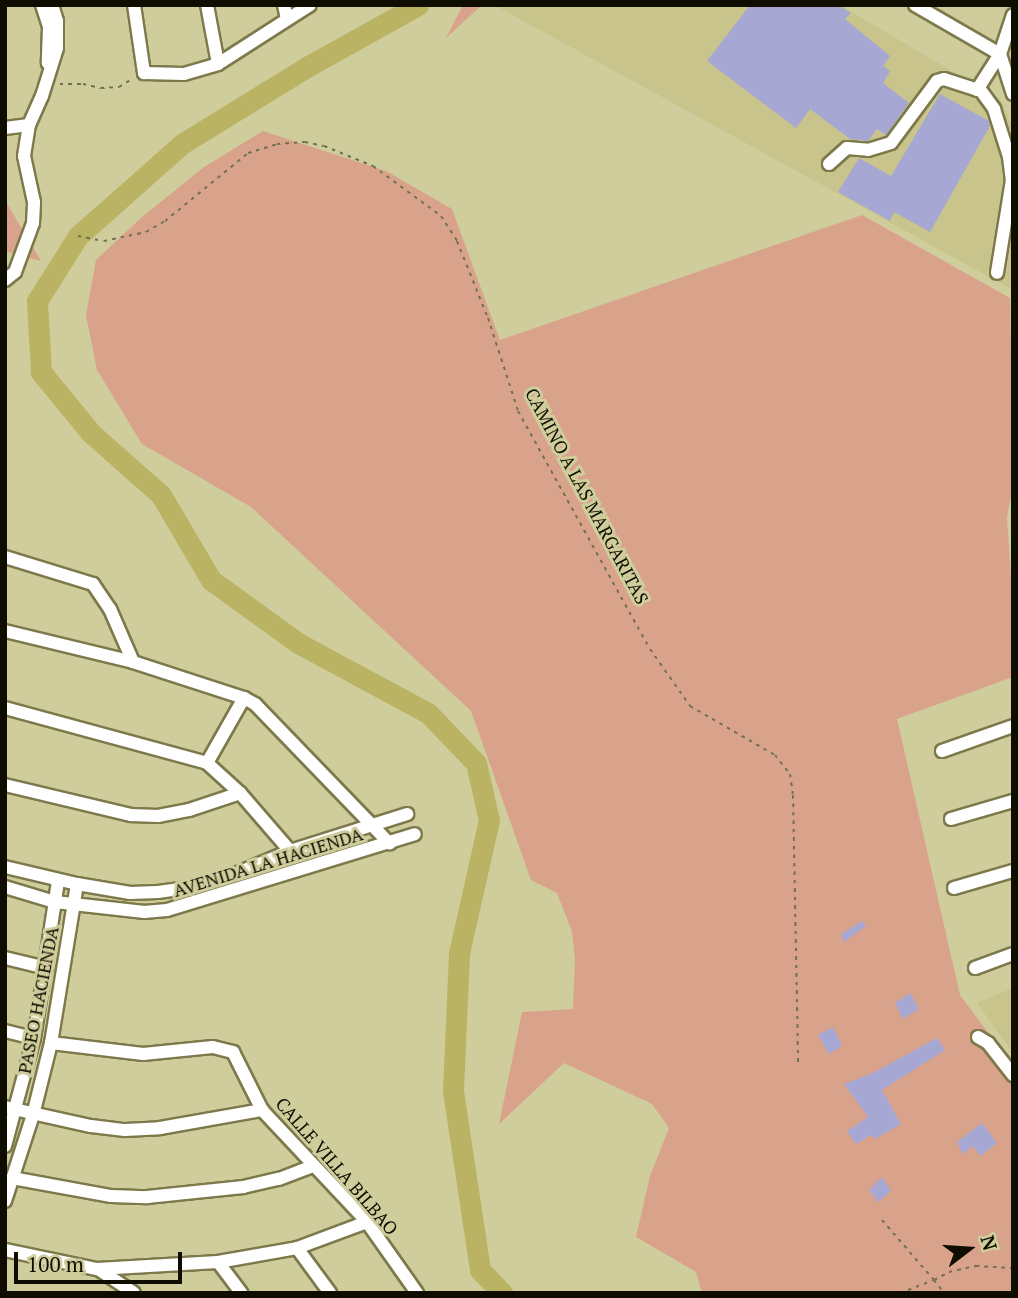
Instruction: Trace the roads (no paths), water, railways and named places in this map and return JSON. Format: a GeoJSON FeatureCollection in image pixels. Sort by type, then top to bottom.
{"type":"FeatureCollection","features":[{"type":"Feature","properties":{"kind":"street"},"geometry":{"type":"LineString","coordinates":[[42,5],[49,27],[47,78]]}},
{"type":"Feature","properties":{"kind":"street"},"geometry":{"type":"LineString","coordinates":[[5,280],[15,272],[20,262],[33,223],[31,185],[24,156],[29,125],[57,48],[57,21],[52,5]]}},
{"type":"Feature","properties":{"kind":"street"},"geometry":{"type":"LineString","coordinates":[[134,5],[144,73],[184,74],[218,64],[310,5]]}},
{"type":"Feature","properties":{"kind":"street"},"geometry":{"type":"LineString","coordinates":[[207,5],[218,64]]}},
{"type":"Feature","properties":{"kind":"street"},"geometry":{"type":"LineString","coordinates":[[284,5],[287,19]]}},
{"type":"Feature","properties":{"kind":"street"},"geometry":{"type":"LineString","coordinates":[[915,5],[935,10],[1000,54],[1013,94]]}},
{"type":"Feature","properties":{"kind":"street"},"geometry":{"type":"LineString","coordinates":[[829,164],[847,148],[868,150],[891,143],[937,80],[944,79],[973,90],[979,88],[1000,54],[1013,15]]}},
{"type":"Feature","properties":{"kind":"street"},"geometry":{"type":"LineString","coordinates":[[979,88],[994,109],[1009,157],[1012,180],[998,273]]}},
{"type":"Feature","properties":{"kind":"street"},"geometry":{"type":"LineString","coordinates":[[5,128],[29,125]]}},
{"type":"Feature","properties":{"kind":"street"},"geometry":{"type":"LineString","coordinates":[[5,557],[93,584],[110,609],[134,662]]}},
{"type":"Feature","properties":{"kind":"street"},"geometry":{"type":"LineString","coordinates":[[5,631],[134,662],[255,704],[375,825],[390,844]]}},
{"type":"Feature","properties":{"kind":"street"},"geometry":{"type":"LineString","coordinates":[[207,763],[244,698]]}},
{"type":"Feature","properties":{"kind":"street"},"geometry":{"type":"LineString","coordinates":[[5,708],[207,763],[240,793],[290,850]]}},
{"type":"Feature","properties":{"kind":"street"},"geometry":{"type":"LineString","coordinates":[[942,751],[1013,726]]}},
{"type":"Feature","properties":{"kind":"street"},"geometry":{"type":"LineString","coordinates":[[5,786],[131,815],[158,816],[189,810],[240,793]]}},
{"type":"Feature","properties":{"kind":"street"},"geometry":{"type":"LineString","coordinates":[[951,819],[1013,801]]}},
{"type":"Feature","properties":{"kind":"street","name":"AVENIDA LA HACIENDA"},"geometry":{"type":"LineString","coordinates":[[5,867],[58,881],[130,892],[158,892],[193,887],[235,874],[290,850],[407,814]]}},
{"type":"Feature","properties":{"kind":"street","name":"AVENIDA LA HACIENDA"},"geometry":{"type":"LineString","coordinates":[[5,887],[55,902],[144,912],[167,910],[390,844],[415,834]]}},
{"type":"Feature","properties":{"kind":"street"},"geometry":{"type":"LineString","coordinates":[[954,888],[1013,870]]}},
{"type":"Feature","properties":{"kind":"street","name":"PASEO HACIENDA"},"geometry":{"type":"LineString","coordinates":[[5,1146],[11,1108],[34,1038],[58,881]]}},
{"type":"Feature","properties":{"kind":"street","name":"PASEO HACIENDA"},"geometry":{"type":"LineString","coordinates":[[5,1201],[33,1115],[51,1043],[77,884]]}},
{"type":"Feature","properties":{"kind":"street"},"geometry":{"type":"LineString","coordinates":[[975,968],[1013,954]]}},
{"type":"Feature","properties":{"kind":"street"},"geometry":{"type":"LineString","coordinates":[[5,958],[46,968]]}},
{"type":"Feature","properties":{"kind":"street"},"geometry":{"type":"LineString","coordinates":[[5,1031],[34,1038]]}},
{"type":"Feature","properties":{"kind":"street"},"geometry":{"type":"LineString","coordinates":[[978,1037],[988,1043],[1013,1075]]}},
{"type":"Feature","properties":{"kind":"street","name":"CALLE VILLA BILBAO"},"geometry":{"type":"LineString","coordinates":[[51,1043],[143,1055],[226,1048],[238,1058],[262,1110],[367,1222],[417,1293]]}},
{"type":"Feature","properties":{"kind":"street"},"geometry":{"type":"LineString","coordinates":[[11,1108],[33,1115],[125,1130],[160,1128],[262,1110]]}},
{"type":"Feature","properties":{"kind":"street"},"geometry":{"type":"LineString","coordinates":[[12,1178],[111,1196],[147,1198],[243,1187],[313,1166]]}},
{"type":"Feature","properties":{"kind":"street"},"geometry":{"type":"LineString","coordinates":[[5,1251],[97,1269],[218,1262],[298,1248],[367,1222]]}},
{"type":"Feature","properties":{"kind":"street"},"geometry":{"type":"LineString","coordinates":[[298,1248],[330,1293]]}},
{"type":"Feature","properties":{"kind":"street"},"geometry":{"type":"LineString","coordinates":[[218,1262],[241,1293]]}},
{"type":"Feature","properties":{"kind":"street"},"geometry":{"type":"LineString","coordinates":[[97,1269],[134,1293]]}},
{"type":"Feature","properties":{"kind":"waterway"},"geometry":{"type":"LineString","coordinates":[[418,5],[310,65],[183,143],[78,236],[37,301],[41,372],[91,433],[161,495],[211,580],[298,643],[428,713],[476,763],[489,820],[459,953],[453,1091],[480,1270],[502,1293]]}}]}
